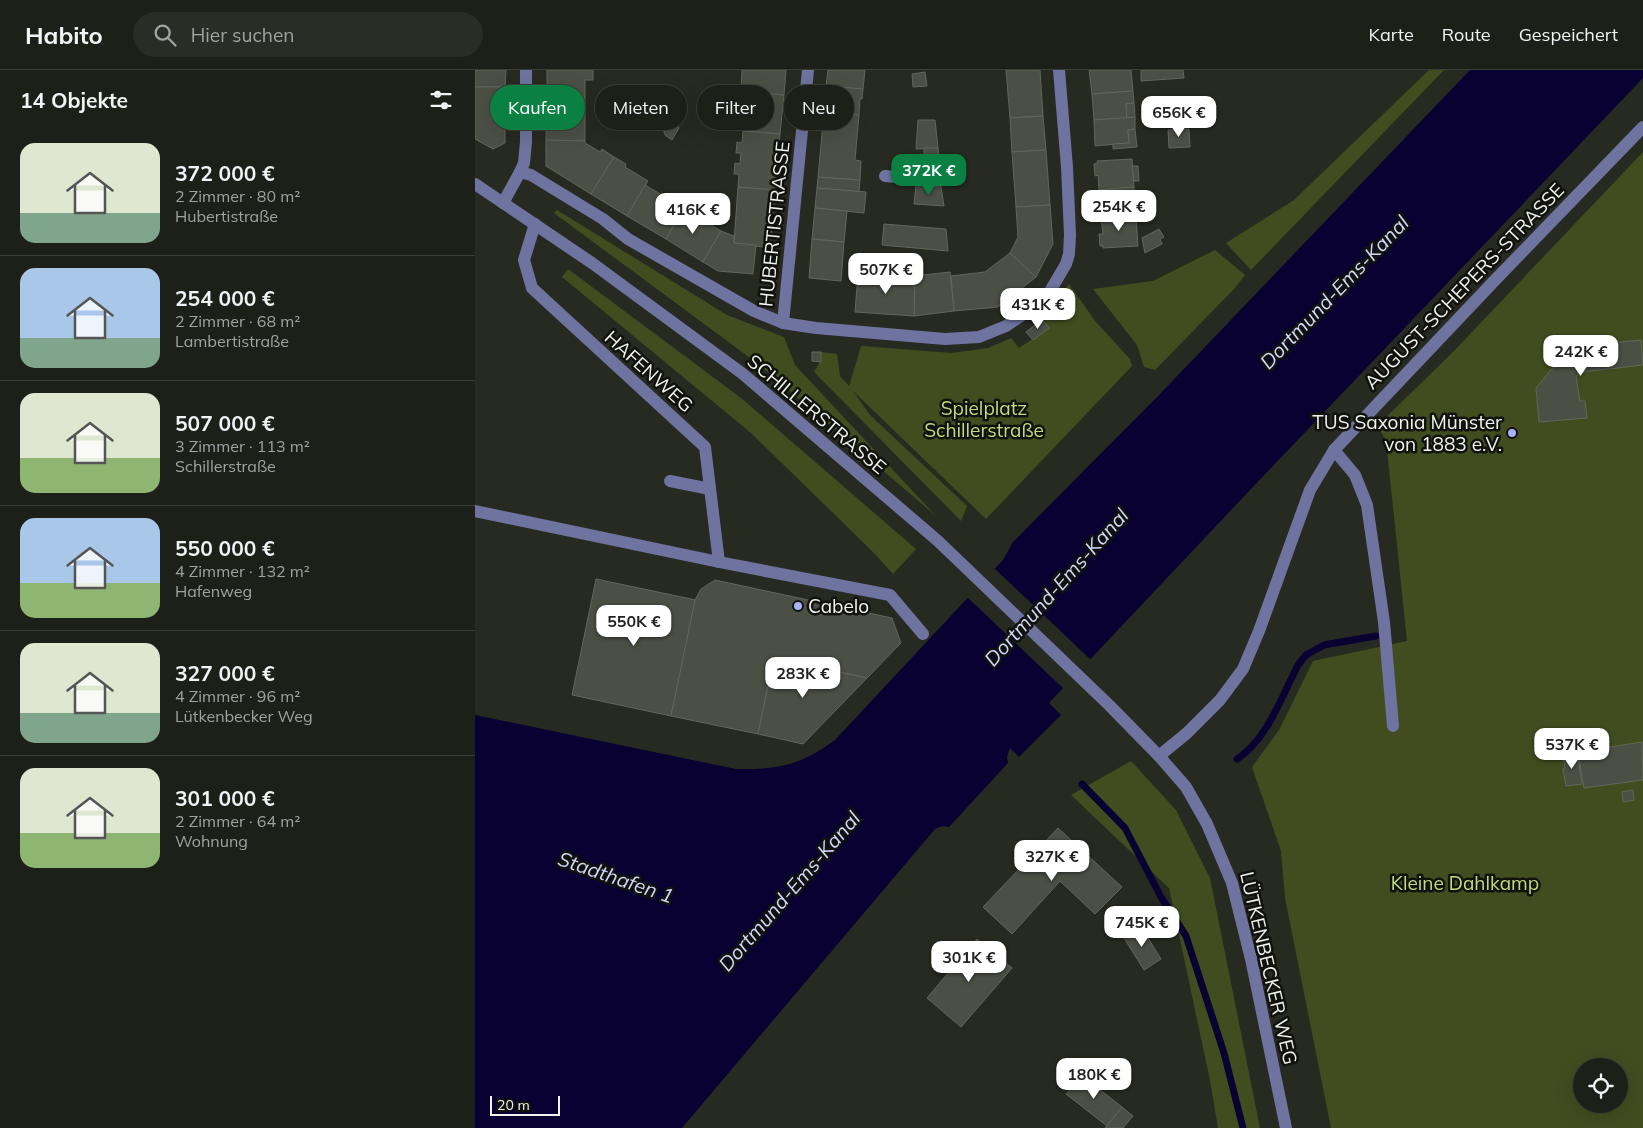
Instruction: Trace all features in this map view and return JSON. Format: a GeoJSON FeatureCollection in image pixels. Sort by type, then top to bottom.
{"type":"FeatureCollection","features":[{"type":"Feature","properties":{"kind":"street"},"geometry":{"type":"LineString","coordinates":[[503,203],[524,163],[527,70]]}},
{"type":"Feature","properties":{"kind":"street","name":"HUBERTISTRASSE"},"geometry":{"type":"LineString","coordinates":[[783,323],[808,70]]}},
{"type":"Feature","properties":{"kind":"street"},"geometry":{"type":"LineString","coordinates":[[520,172],[531,175],[603,218],[628,239],[754,311],[783,323],[816,328],[945,339],[979,337],[1007,326],[1049,294],[1063,272],[1069,254],[1067,167],[1059,70]]}},
{"type":"Feature","properties":{"kind":"street","name":"AUGUST-SCHEPERS-STRASSE"},"geometry":{"type":"LineString","coordinates":[[1159,756],[1187,733],[1220,700],[1243,669],[1259,630],[1309,490],[1335,450],[1643,127]]}},
{"type":"Feature","properties":{"kind":"street"},"geometry":{"type":"LineString","coordinates":[[885,176],[918,178]]}},
{"type":"Feature","properties":{"kind":"street","name":"SCHILLERSTRASSE"},"geometry":{"type":"LineString","coordinates":[[475,184],[592,263],[743,374],[957,559],[1109,705]]}},
{"type":"Feature","properties":{"kind":"street","name":"HAFENWEG"},"geometry":{"type":"LineString","coordinates":[[535,224],[524,260],[532,288],[705,447],[719,562]]}},
{"type":"Feature","properties":{"kind":"street"},"geometry":{"type":"LineString","coordinates":[[1335,450],[1355,475],[1367,506],[1384,622],[1393,726]]}},
{"type":"Feature","properties":{"kind":"street"},"geometry":{"type":"LineString","coordinates":[[670,481],[710,489]]}},
{"type":"Feature","properties":{"kind":"street"},"geometry":{"type":"LineString","coordinates":[[475,511],[719,562],[890,595],[923,634]]}},
{"type":"Feature","properties":{"kind":"street","name":"LÜTKENBECKER WEG"},"geometry":{"type":"LineString","coordinates":[[1109,705],[1159,756],[1186,787],[1207,824],[1233,882],[1286,1128]]}},
{"type":"Feature","properties":{"kind":"green space"},"geometry":{"type":"Polygon","coordinates":[[[1429,70],[1444,70],[1251,270],[1226,243],[1294,200],[1429,70]]]}},
{"type":"Feature","properties":{"kind":"green space","name":"Kleine Dahlkamp"},"geometry":{"type":"Polygon","coordinates":[[[1643,152],[1643,1128],[1331,1128],[1285,898],[1281,851],[1252,767],[1279,730],[1313,661],[1407,641],[1386,440],[1377,426],[1452,353],[1643,152]]]}},
{"type":"Feature","properties":{"kind":"green space"},"geometry":{"type":"Polygon","coordinates":[[[557,210],[727,315],[784,337],[795,365],[936,516],[757,363],[554,213],[557,210]]]}},
{"type":"Feature","properties":{"kind":"green space"},"geometry":{"type":"Polygon","coordinates":[[[1215,250],[1245,275],[1235,288],[1155,370],[1144,367],[1137,345],[1093,289],[1153,281],[1215,250]]]}},
{"type":"Feature","properties":{"kind":"green space"},"geometry":{"type":"Polygon","coordinates":[[[568,269],[741,398],[916,549],[893,574],[872,551],[751,433],[562,277],[568,269]]]}},
{"type":"Feature","properties":{"kind":"green space","name":"Spielplatz Schillerstraße"},"geometry":{"type":"Polygon","coordinates":[[[1069,284],[1096,322],[1130,359],[1132,366],[986,519],[853,391],[870,415],[967,506],[961,521],[814,372],[820,362],[821,352],[837,354],[840,376],[849,386],[861,346],[952,353],[988,348],[1011,338],[1019,348],[1049,328],[1043,316],[1069,284]]]}},
{"type":"Feature","properties":{"kind":"green space"},"geometry":{"type":"Polygon","coordinates":[[[1131,761],[1176,810],[1210,878],[1260,1128],[1218,1128],[1210,1080],[1169,888],[1071,795],[1131,761]]]}},
{"type":"Feature","properties":{"kind":"water"},"geometry":{"type":"Polygon","coordinates":[[[1470,70],[1643,70],[1643,78],[1049,703],[1061,715],[1019,757],[1010,748],[1007,757],[1008,763],[949,827],[942,826],[935,829],[682,1128],[475,1128],[475,715],[736,769],[777,767],[800,760],[823,748],[835,740],[1003,560],[1013,542],[1158,396],[1470,70]]]}},
{"type":"Feature","properties":{"kind":"pier"},"geometry":{"type":"Polygon","coordinates":[[[993,567],[1092,661],[1065,690],[966,596],[993,567]]]}},
{"type":"Feature","properties":{"kind":"building"},"geometry":{"type":"Polygon","coordinates":[[[475,70],[506,70],[505,85],[475,87],[475,70]]]}},
{"type":"Feature","properties":{"kind":"building"},"geometry":{"type":"Polygon","coordinates":[[[547,70],[593,70],[593,80],[585,80],[585,85],[547,85],[547,70]]]}},
{"type":"Feature","properties":{"kind":"building"},"geometry":{"type":"Polygon","coordinates":[[[742,70],[786,70],[784,95],[774,94],[774,85],[741,85],[742,70]]]}},
{"type":"Feature","properties":{"kind":"building"},"geometry":{"type":"Polygon","coordinates":[[[828,70],[865,70],[863,89],[854,88],[854,85],[826,85],[828,70]]]}},
{"type":"Feature","properties":{"kind":"building"},"geometry":{"type":"Polygon","coordinates":[[[1006,70],[1040,70],[1043,116],[1010,118],[1006,70]]]}},
{"type":"Feature","properties":{"kind":"building"},"geometry":{"type":"Polygon","coordinates":[[[1089,70],[1131,70],[1133,91],[1092,94],[1089,70]]]}},
{"type":"Feature","properties":{"kind":"building"},"geometry":{"type":"Polygon","coordinates":[[[1141,70],[1183,70],[1184,78],[1141,81],[1141,70]]]}},
{"type":"Feature","properties":{"kind":"building"},"geometry":{"type":"Polygon","coordinates":[[[925,72],[927,86],[913,87],[912,74],[925,72]]]}},
{"type":"Feature","properties":{"kind":"building"},"geometry":{"type":"Polygon","coordinates":[[[475,87],[490,87],[490,130],[505,130],[505,143],[493,149],[475,139],[475,87]]]}},
{"type":"Feature","properties":{"kind":"building"},"geometry":{"type":"Polygon","coordinates":[[[854,88],[863,89],[859,115],[854,115],[854,88]]]}},
{"type":"Feature","properties":{"kind":"building"},"geometry":{"type":"Polygon","coordinates":[[[1133,91],[1134,103],[1126,104],[1127,118],[1094,120],[1092,94],[1133,91]]]}},
{"type":"Feature","properties":{"kind":"building"},"geometry":{"type":"Polygon","coordinates":[[[774,94],[784,95],[780,134],[738,130],[774,130],[774,94]]]}},
{"type":"Feature","properties":{"kind":"building"},"geometry":{"type":"Polygon","coordinates":[[[1134,103],[1135,117],[1127,118],[1126,104],[1134,103]]]}},
{"type":"Feature","properties":{"kind":"building"},"geometry":{"type":"Polygon","coordinates":[[[854,115],[859,115],[855,160],[861,161],[860,180],[818,177],[822,130],[854,130],[854,115]]]}},
{"type":"Feature","properties":{"kind":"building"},"geometry":{"type":"Polygon","coordinates":[[[1043,116],[1046,150],[1012,152],[1010,118],[1043,116]]]}},
{"type":"Feature","properties":{"kind":"building"},"geometry":{"type":"Polygon","coordinates":[[[1135,117],[1135,129],[1128,130],[1129,143],[1095,146],[1094,120],[1135,117]]]}},
{"type":"Feature","properties":{"kind":"building"},"geometry":{"type":"Polygon","coordinates":[[[918,120],[935,120],[938,148],[916,149],[918,120]]]}},
{"type":"Feature","properties":{"kind":"building"},"geometry":{"type":"Polygon","coordinates":[[[1135,129],[1137,147],[1113,149],[1113,144],[1129,143],[1128,130],[1135,129]]]}},
{"type":"Feature","properties":{"kind":"building"},"geometry":{"type":"Polygon","coordinates":[[[1189,129],[1190,147],[1169,148],[1168,130],[1189,129]]]}},
{"type":"Feature","properties":{"kind":"building"},"geometry":{"type":"Polygon","coordinates":[[[546,130],[585,130],[585,141],[546,140],[546,130]]]}},
{"type":"Feature","properties":{"kind":"building"},"geometry":{"type":"Polygon","coordinates":[[[664,130],[678,130],[672,140],[665,135],[664,130]]]}},
{"type":"Feature","properties":{"kind":"building"},"geometry":{"type":"Polygon","coordinates":[[[743,131],[780,134],[775,190],[738,187],[739,174],[734,174],[735,163],[740,164],[741,153],[736,153],[737,142],[742,143],[743,131]]]}},
{"type":"Feature","properties":{"kind":"building"},"geometry":{"type":"Polygon","coordinates":[[[546,140],[585,141],[585,143],[600,152],[602,149],[614,157],[591,194],[546,166],[546,140]]]}},
{"type":"Feature","properties":{"kind":"building"},"geometry":{"type":"Polygon","coordinates":[[[924,148],[938,148],[939,162],[924,162],[924,148]]]}},
{"type":"Feature","properties":{"kind":"building"},"geometry":{"type":"Polygon","coordinates":[[[1046,150],[1050,205],[1016,207],[1012,152],[1046,150]]]}},
{"type":"Feature","properties":{"kind":"building"},"geometry":{"type":"Polygon","coordinates":[[[614,157],[626,164],[625,167],[648,181],[627,216],[591,194],[614,157]]]}},
{"type":"Feature","properties":{"kind":"building"},"geometry":{"type":"Polygon","coordinates":[[[1132,159],[1134,187],[1099,190],[1098,175],[1095,176],[1094,164],[1098,163],[1097,161],[1132,159]]]}},
{"type":"Feature","properties":{"kind":"building"},"geometry":{"type":"Polygon","coordinates":[[[924,162],[939,162],[941,187],[922,185],[924,162]]]}},
{"type":"Feature","properties":{"kind":"building"},"geometry":{"type":"Polygon","coordinates":[[[1132,166],[1138,166],[1139,181],[1134,181],[1132,166]]]}},
{"type":"Feature","properties":{"kind":"building"},"geometry":{"type":"Polygon","coordinates":[[[818,177],[860,180],[859,192],[817,188],[818,177]]]}},
{"type":"Feature","properties":{"kind":"building"},"geometry":{"type":"Polygon","coordinates":[[[645,185],[684,208],[666,239],[627,216],[645,185]]]}},
{"type":"Feature","properties":{"kind":"building"},"geometry":{"type":"Polygon","coordinates":[[[916,185],[941,187],[944,206],[914,204],[916,185]]]}},
{"type":"Feature","properties":{"kind":"building"},"geometry":{"type":"Polygon","coordinates":[[[738,187],[775,190],[770,248],[734,243],[738,187]]]}},
{"type":"Feature","properties":{"kind":"building"},"geometry":{"type":"Polygon","coordinates":[[[1134,187],[1136,216],[1101,218],[1099,190],[1134,187]]]}},
{"type":"Feature","properties":{"kind":"building"},"geometry":{"type":"Polygon","coordinates":[[[817,188],[866,192],[864,213],[815,208],[817,188]]]}},
{"type":"Feature","properties":{"kind":"building"},"geometry":{"type":"Polygon","coordinates":[[[1135,200],[1140,200],[1141,212],[1136,212],[1135,200]]]}},
{"type":"Feature","properties":{"kind":"building"},"geometry":{"type":"Polygon","coordinates":[[[1050,205],[1053,244],[1036,277],[1010,253],[1018,237],[1016,207],[1050,205]]]}},
{"type":"Feature","properties":{"kind":"building"},"geometry":{"type":"Polygon","coordinates":[[[684,208],[721,231],[703,262],[666,239],[684,208]]]}},
{"type":"Feature","properties":{"kind":"building"},"geometry":{"type":"Polygon","coordinates":[[[815,208],[847,211],[844,242],[812,239],[815,208]]]}},
{"type":"Feature","properties":{"kind":"building"},"geometry":{"type":"Polygon","coordinates":[[[1136,216],[1138,246],[1103,248],[1103,246],[1100,246],[1099,234],[1103,234],[1101,218],[1136,216]]]}},
{"type":"Feature","properties":{"kind":"building"},"geometry":{"type":"Polygon","coordinates":[[[884,224],[946,229],[948,251],[882,245],[884,224]]]}},
{"type":"Feature","properties":{"kind":"building"},"geometry":{"type":"Polygon","coordinates":[[[1159,229],[1164,237],[1160,239],[1162,244],[1145,253],[1142,238],[1159,229]]]}},
{"type":"Feature","properties":{"kind":"building"},"geometry":{"type":"Polygon","coordinates":[[[721,231],[734,236],[734,243],[756,245],[753,274],[718,271],[703,262],[721,231]]]}},
{"type":"Feature","properties":{"kind":"building"},"geometry":{"type":"Polygon","coordinates":[[[812,239],[844,242],[841,281],[809,278],[812,239]]]}},
{"type":"Feature","properties":{"kind":"building"},"geometry":{"type":"Polygon","coordinates":[[[1010,253],[1036,277],[998,307],[954,311],[951,276],[985,272],[1010,253]]]}},
{"type":"Feature","properties":{"kind":"building"},"geometry":{"type":"Polygon","coordinates":[[[950,272],[954,311],[914,316],[915,276],[950,272]]]}},
{"type":"Feature","properties":{"kind":"building"},"geometry":{"type":"Polygon","coordinates":[[[858,274],[915,276],[914,316],[855,312],[858,274]]]}},
{"type":"Feature","properties":{"kind":"building"},"geometry":{"type":"Polygon","coordinates":[[[1043,319],[1049,328],[1033,340],[1026,332],[1043,319]]]}},
{"type":"Feature","properties":{"kind":"building"},"geometry":{"type":"Polygon","coordinates":[[[1641,340],[1643,365],[1581,371],[1576,377],[1580,401],[1585,401],[1587,418],[1539,422],[1536,388],[1570,347],[1641,340]]]}},
{"type":"Feature","properties":{"kind":"building"},"geometry":{"type":"Polygon","coordinates":[[[812,352],[821,352],[821,362],[812,361],[812,352]]]}},
{"type":"Feature","properties":{"kind":"building"},"geometry":{"type":"Polygon","coordinates":[[[596,579],[696,600],[671,716],[572,695],[596,579]]]}},
{"type":"Feature","properties":{"kind":"building"},"geometry":{"type":"Polygon","coordinates":[[[715,580],[892,618],[901,643],[867,678],[774,658],[758,734],[671,716],[695,600],[701,589],[715,580]]]}},
{"type":"Feature","properties":{"kind":"building"},"geometry":{"type":"Polygon","coordinates":[[[774,658],[867,678],[803,744],[758,734],[774,658]]]}},
{"type":"Feature","properties":{"kind":"building"},"geometry":{"type":"Polygon","coordinates":[[[1642,742],[1643,780],[1584,788],[1578,752],[1642,742]]]}},
{"type":"Feature","properties":{"kind":"building"},"geometry":{"type":"Polygon","coordinates":[[[1577,752],[1582,784],[1566,786],[1563,755],[1577,752]]]}},
{"type":"Feature","properties":{"kind":"building"},"geometry":{"type":"Polygon","coordinates":[[[1633,790],[1634,800],[1623,802],[1622,792],[1633,790]]]}},
{"type":"Feature","properties":{"kind":"building"},"geometry":{"type":"Polygon","coordinates":[[[1058,828],[1122,887],[1095,914],[1060,881],[1012,934],[983,907],[1058,828]]]}},
{"type":"Feature","properties":{"kind":"building"},"geometry":{"type":"Polygon","coordinates":[[[1141,927],[1161,959],[1144,970],[1124,938],[1141,927]]]}},
{"type":"Feature","properties":{"kind":"building"},"geometry":{"type":"Polygon","coordinates":[[[977,939],[1012,968],[961,1027],[927,998],[977,939]]]}},
{"type":"Feature","properties":{"kind":"building"},"geometry":{"type":"Polygon","coordinates":[[[1081,1075],[1122,1107],[1107,1126],[1066,1094],[1081,1075]]]}},
{"type":"Feature","properties":{"kind":"building"},"geometry":{"type":"Polygon","coordinates":[[[1122,1107],[1133,1116],[1123,1128],[1105,1128],[1122,1107]]]}},
{"type":"Feature","properties":{"kind":"waterway"},"geometry":{"type":"LineString","coordinates":[[1237,759],[1248,751],[1265,729],[1298,665],[1306,655],[1324,645],[1376,636]]}},
{"type":"Feature","properties":{"kind":"waterway"},"geometry":{"type":"LineString","coordinates":[[1082,784],[1125,828],[1161,897],[1186,936],[1224,1053],[1243,1128]]}},
{"type":"Feature","properties":{"kind":"place","name":"TUS Saxonia Münster von 1883 e.V."},"geometry":{"type":"Point","coordinates":[1512,433]}},
{"type":"Feature","properties":{"kind":"place","name":"Cabelo"},"geometry":{"type":"Point","coordinates":[798,606]}},
{"type":"Feature","properties":{"kind":"water label","name":"Dortmund-Ems-Kanal"},"geometry":{"type":"Point","coordinates":[1334,292]}},
{"type":"Feature","properties":{"kind":"water label","name":"Dortmund-Ems-Kanal"},"geometry":{"type":"Point","coordinates":[1056,587]}},
{"type":"Feature","properties":{"kind":"water label","name":"Stadthafen 1"},"geometry":{"type":"Point","coordinates":[616,877]}},
{"type":"Feature","properties":{"kind":"water label","name":"Dortmund-Ems-Kanal"},"geometry":{"type":"Point","coordinates":[789,891]}}]}
